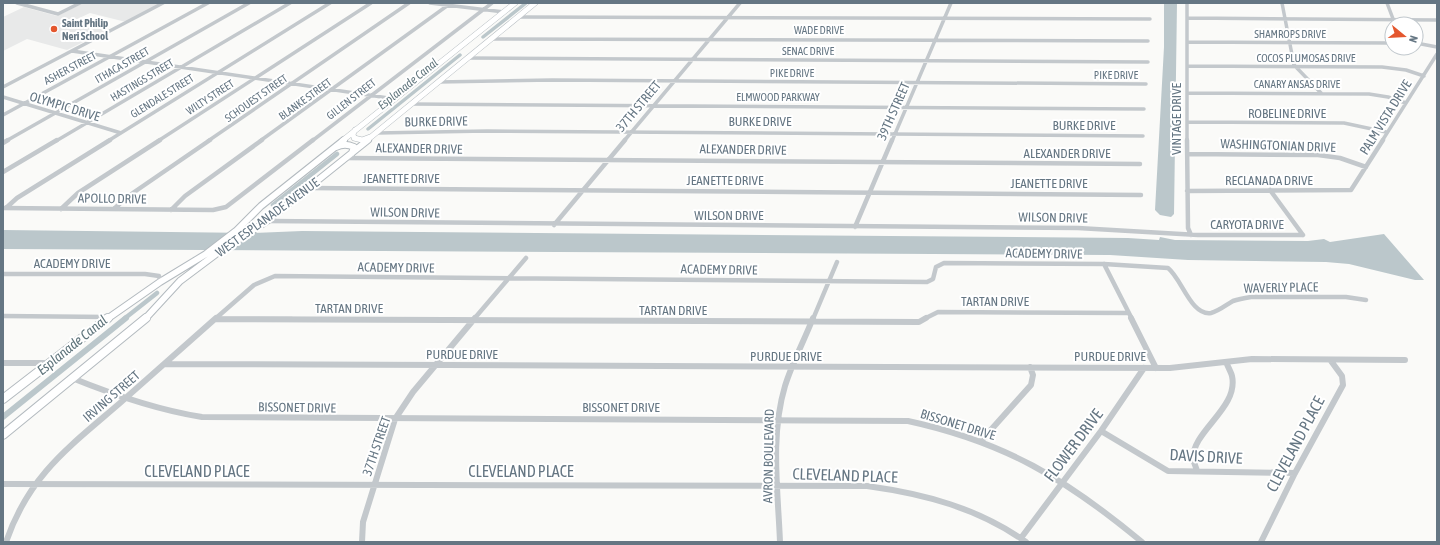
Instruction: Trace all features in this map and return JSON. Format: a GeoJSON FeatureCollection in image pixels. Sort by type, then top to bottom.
{"type":"FeatureCollection","features":[{"type":"Feature","properties":{"kind":"main road","name":"WEST ESPLANADE AVENUE"},"geometry":{"type":"LineString","coordinates":[[3,399],[110,317],[157,284],[206,254],[236,231],[261,206],[515,3]]}},
{"type":"Feature","properties":{"kind":"main road","name":"WEST ESPLANADE AVENUE"},"geometry":{"type":"LineString","coordinates":[[3,435],[148,316],[180,282],[216,254],[267,221],[309,188],[535,3]]}},
{"type":"Feature","properties":{"kind":"main road"},"geometry":{"type":"LineString","coordinates":[[469,57],[473,50],[472,41],[476,34]]}},
{"type":"Feature","properties":{"kind":"main road"},"geometry":{"type":"LineString","coordinates":[[458,49],[488,41]]}},
{"type":"Feature","properties":{"kind":"main road"},"geometry":{"type":"LineString","coordinates":[[356,130],[353,134],[354,138],[356,139],[374,135]]}},
{"type":"Feature","properties":{"kind":"main road"},"geometry":{"type":"LineString","coordinates":[[331,149],[342,144],[350,144],[354,146],[352,153]]}},
{"type":"Feature","properties":{"kind":"main road"},"geometry":{"type":"LineString","coordinates":[[157,284],[165,285],[168,288],[163,301]]}},
{"type":"Feature","properties":{"kind":"street"},"geometry":{"type":"LineString","coordinates":[[17,3],[58,14],[80,3]]}},
{"type":"Feature","properties":{"kind":"street"},"geometry":{"type":"LineString","coordinates":[[3,87],[163,3]]}},
{"type":"Feature","properties":{"kind":"street","name":"ASHER STREET"},"geometry":{"type":"LineString","coordinates":[[3,115],[208,3]]}},
{"type":"Feature","properties":{"kind":"street","name":"ITHACA STREET"},"geometry":{"type":"LineString","coordinates":[[3,142],[249,3]]}},
{"type":"Feature","properties":{"kind":"street","name":"HASTINGS STREET"},"geometry":{"type":"LineString","coordinates":[[3,172],[290,3]]}},
{"type":"Feature","properties":{"kind":"street","name":"GLENDALE STREET"},"geometry":{"type":"LineString","coordinates":[[4,208],[17,198],[120,133],[330,3]]}},
{"type":"Feature","properties":{"kind":"street","name":"WILTY STREET"},"geometry":{"type":"LineString","coordinates":[[61,209],[78,193],[371,3]]}},
{"type":"Feature","properties":{"kind":"street","name":"SCHOUEST STREET"},"geometry":{"type":"LineString","coordinates":[[114,209],[127,197],[409,3]]}},
{"type":"Feature","properties":{"kind":"street"},"geometry":{"type":"LineString","coordinates":[[430,3],[450,4],[504,12]]}},
{"type":"Feature","properties":{"kind":"street","name":"GILLEN STREET"},"geometry":{"type":"LineString","coordinates":[[220,209],[226,207],[492,3]]}},
{"type":"Feature","properties":{"kind":"street","name":"37TH STREET"},"geometry":{"type":"LineString","coordinates":[[554,225],[673,81],[740,3]]}},
{"type":"Feature","properties":{"kind":"street","name":"39TH STREET"},"geometry":{"type":"LineString","coordinates":[[855,227],[905,107],[951,3]]}},
{"type":"Feature","properties":{"kind":"street","name":"VINTAGE DRIVE"},"geometry":{"type":"LineString","coordinates":[[1187,3],[1187,191],[1188,228],[1190,235]]}},
{"type":"Feature","properties":{"kind":"street"},"geometry":{"type":"LineString","coordinates":[[1282,3],[1290,43],[1297,67],[1322,94]]}},
{"type":"Feature","properties":{"kind":"street"},"geometry":{"type":"LineString","coordinates":[[1387,3],[1392,16]]}},
{"type":"Feature","properties":{"kind":"street","name":"BLANKE STREET"},"geometry":{"type":"LineString","coordinates":[[171,210],[196,188],[450,4]]}},
{"type":"Feature","properties":{"kind":"street"},"geometry":{"type":"LineString","coordinates":[[518,17],[1150,19]]}},
{"type":"Feature","properties":{"kind":"street"},"geometry":{"type":"LineString","coordinates":[[1187,18],[1384,22]]}},
{"type":"Feature","properties":{"kind":"street"},"geometry":{"type":"LineString","coordinates":[[1424,21],[1437,20]]}},
{"type":"Feature","properties":{"kind":"street","name":"WADE DRIVE"},"geometry":{"type":"LineString","coordinates":[[488,41],[710,39],[1148,41]]}},
{"type":"Feature","properties":{"kind":"street","name":"SHAMROPS DRIVE"},"geometry":{"type":"LineString","coordinates":[[1188,42],[1384,43]]}},
{"type":"Feature","properties":{"kind":"street"},"geometry":{"type":"LineString","coordinates":[[1424,45],[1437,47]]}},
{"type":"Feature","properties":{"kind":"street"},"geometry":{"type":"LineString","coordinates":[[72,51],[395,99]]}},
{"type":"Feature","properties":{"kind":"street","name":"PALM VISTA DRIVE"},"geometry":{"type":"LineString","coordinates":[[1350,190],[1437,54]]}},
{"type":"Feature","properties":{"kind":"street","name":"SENAC DRIVE"},"geometry":{"type":"LineString","coordinates":[[469,57],[1148,62]]}},
{"type":"Feature","properties":{"kind":"street","name":"COCOS PLUMOSAS DRIVE"},"geometry":{"type":"LineString","coordinates":[[1188,66],[1382,67],[1406,70],[1424,76]]}},
{"type":"Feature","properties":{"kind":"street","name":"PIKE DRIVE"},"geometry":{"type":"LineString","coordinates":[[438,82],[552,80],[1146,84]]}},
{"type":"Feature","properties":{"kind":"street","name":"CANARY ANSAS DRIVE"},"geometry":{"type":"LineString","coordinates":[[1188,93],[1369,94],[1388,97],[1406,103]]}},
{"type":"Feature","properties":{"kind":"street","name":"OLYMPIC DRIVE"},"geometry":{"type":"LineString","coordinates":[[3,97],[120,133]]}},
{"type":"Feature","properties":{"kind":"street","name":"ELMWOOD PARKWAY"},"geometry":{"type":"LineString","coordinates":[[411,104],[1144,109]]}},
{"type":"Feature","properties":{"kind":"street","name":"ROBELINE DRIVE"},"geometry":{"type":"LineString","coordinates":[[1187,122],[1344,123],[1386,132]]}},
{"type":"Feature","properties":{"kind":"street","name":"BURKE DRIVE"},"geometry":{"type":"LineString","coordinates":[[374,135],[487,131],[894,133],[977,136],[1143,136]]}},
{"type":"Feature","properties":{"kind":"street","name":"WASHINGTONIAN DRIVE"},"geometry":{"type":"LineString","coordinates":[[1187,154],[1318,155],[1340,158],[1366,167]]}},
{"type":"Feature","properties":{"kind":"street","name":"ALEXANDER DRIVE"},"geometry":{"type":"LineString","coordinates":[[346,158],[882,161],[971,164],[1076,162],[1140,164]]}},
{"type":"Feature","properties":{"kind":"street","name":"JEANETTE DRIVE"},"geometry":{"type":"LineString","coordinates":[[309,188],[782,191],[868,194],[1141,195]]}},
{"type":"Feature","properties":{"kind":"street","name":"CARYOTA DRIVE"},"geometry":{"type":"LineString","coordinates":[[1190,235],[1303,235],[1270,190]]}},
{"type":"Feature","properties":{"kind":"street","name":"RECLANADA DRIVE"},"geometry":{"type":"LineString","coordinates":[[1187,191],[1350,190]]}},
{"type":"Feature","properties":{"kind":"street","name":"APOLLO DRIVE"},"geometry":{"type":"LineString","coordinates":[[4,208],[171,210],[220,209]]}},
{"type":"Feature","properties":{"kind":"street","name":"WILSON DRIVE"},"geometry":{"type":"LineString","coordinates":[[267,221],[554,225],[1078,228],[1190,235]]}},
{"type":"Feature","properties":{"kind":"street","name":"37TH STREET"},"geometry":{"type":"LineString","coordinates":[[362,542],[363,522],[374,484],[396,420],[414,392],[526,258]]}},
{"type":"Feature","properties":{"kind":"street","name":"AVRON BOULEVARD"},"geometry":{"type":"LineString","coordinates":[[780,542],[777,487],[777,421],[785,386],[792,367],[837,262]]}},
{"type":"Feature","properties":{"kind":"street","name":"ACADEMY DRIVE"},"geometry":{"type":"LineString","coordinates":[[254,285],[270,278],[288,276],[438,279],[509,278],[928,282],[933,279],[936,268],[944,263],[1104,264],[1160,266],[1174,271]]}},
{"type":"Feature","properties":{"kind":"street"},"geometry":{"type":"LineString","coordinates":[[1104,264],[1156,368]]}},
{"type":"Feature","properties":{"kind":"street","name":"WAVERLY PLACE"},"geometry":{"type":"LineString","coordinates":[[1174,271],[1194,306],[1201,312],[1206,313],[1213,312],[1235,300],[1251,297],[1346,297],[1366,300]]}},
{"type":"Feature","properties":{"kind":"street","name":"ACADEMY DRIVE"},"geometry":{"type":"LineString","coordinates":[[3,274],[145,274],[159,276],[157,284]]}},
{"type":"Feature","properties":{"kind":"street","name":"IRVING STREET"},"geometry":{"type":"LineString","coordinates":[[6,542],[23,502],[35,484],[54,461],[254,285]]}},
{"type":"Feature","properties":{"kind":"street","name":"TARTAN DRIVE"},"geometry":{"type":"LineString","coordinates":[[216,319],[919,322],[938,312],[1128,313]]}},
{"type":"Feature","properties":{"kind":"street"},"geometry":{"type":"LineString","coordinates":[[3,316],[110,317]]}},
{"type":"Feature","properties":{"kind":"street","name":"PURDUE DRIVE"},"geometry":{"type":"LineString","coordinates":[[165,364],[1156,368],[1252,359],[1331,361],[1405,360]]}},
{"type":"Feature","properties":{"kind":"street","name":"CLEVELAND PLACE"},"geometry":{"type":"LineString","coordinates":[[1261,542],[1295,473],[1343,385],[1342,376],[1331,361]]}},
{"type":"Feature","properties":{"kind":"street"},"geometry":{"type":"LineString","coordinates":[[1197,471],[1194,467],[1193,455],[1208,427],[1226,402],[1232,390],[1232,372],[1226,362]]}},
{"type":"Feature","properties":{"kind":"street"},"geometry":{"type":"LineString","coordinates":[[3,363],[49,363]]}},
{"type":"Feature","properties":{"kind":"street"},"geometry":{"type":"LineString","coordinates":[[981,441],[1031,385],[1033,375],[1030,367]]}},
{"type":"Feature","properties":{"kind":"street","name":"FLOWER DRIVE"},"geometry":{"type":"LineString","coordinates":[[1024,540],[1063,480],[1101,431],[1144,368]]}},
{"type":"Feature","properties":{"kind":"street","name":"BISSONET DRIVE"},"geometry":{"type":"LineString","coordinates":[[72,378],[124,400],[151,408],[202,417],[396,420],[671,418],[777,421],[908,421],[945,429],[981,441],[1029,461],[1063,480],[1100,506],[1142,542]]}},
{"type":"Feature","properties":{"kind":"street","name":"DAVIS DRIVE"},"geometry":{"type":"LineString","coordinates":[[1101,431],[1168,471],[1295,473]]}},
{"type":"Feature","properties":{"kind":"street","name":"CLEVELAND PLACE"},"geometry":{"type":"LineString","coordinates":[[3,484],[210,486],[374,484],[777,487],[867,486],[916,493],[973,510],[1024,540]]}},
{"type":"Feature","properties":{"kind":"shaded area","name":"Saint Philip Neri School"},"geometry":{"type":"Polygon","coordinates":[[[83,3],[162,3],[126,22],[90,13],[75,20],[108,30],[67,50],[27,39],[3,51],[3,17],[24,7],[57,16],[83,3]]]}},
{"type":"Feature","properties":{"kind":"shaded area"},"geometry":{"type":"Polygon","coordinates":[[[1164,3],[1177,3],[1174,214],[1171,217],[1160,215],[1155,210],[1164,47],[1164,3]]]}},
{"type":"Feature","properties":{"kind":"shaded area"},"geometry":{"type":"Polygon","coordinates":[[[3,230],[254,233],[302,231],[1128,238],[1159,240],[1160,237],[1175,240],[1308,241],[1324,239],[1330,242],[1384,234],[1424,280],[1415,280],[1349,264],[1326,262],[1188,260],[1110,255],[3,249],[3,230]]]}},
{"type":"Feature","properties":{"kind":"waterway","name":"Esplanade Canal"},"geometry":{"type":"LineString","coordinates":[[483,37],[526,3]]}},
{"type":"Feature","properties":{"kind":"waterway","name":"Esplanade Canal"},"geometry":{"type":"LineString","coordinates":[[368,129],[460,55]]}},
{"type":"Feature","properties":{"kind":"waterway","name":"Esplanade Canal"},"geometry":{"type":"LineString","coordinates":[[273,205],[337,154]]}},
{"type":"Feature","properties":{"kind":"waterway","name":"Esplanade Canal"},"geometry":{"type":"LineString","coordinates":[[124,319],[157,293]]}},
{"type":"Feature","properties":{"kind":"waterway","name":"Esplanade Canal"},"geometry":{"type":"LineString","coordinates":[[3,417],[126,318]]}},
{"type":"Feature","properties":{"kind":"place","name":"Saint Philip Neri School"},"geometry":{"type":"Point","coordinates":[54,29]}}]}
